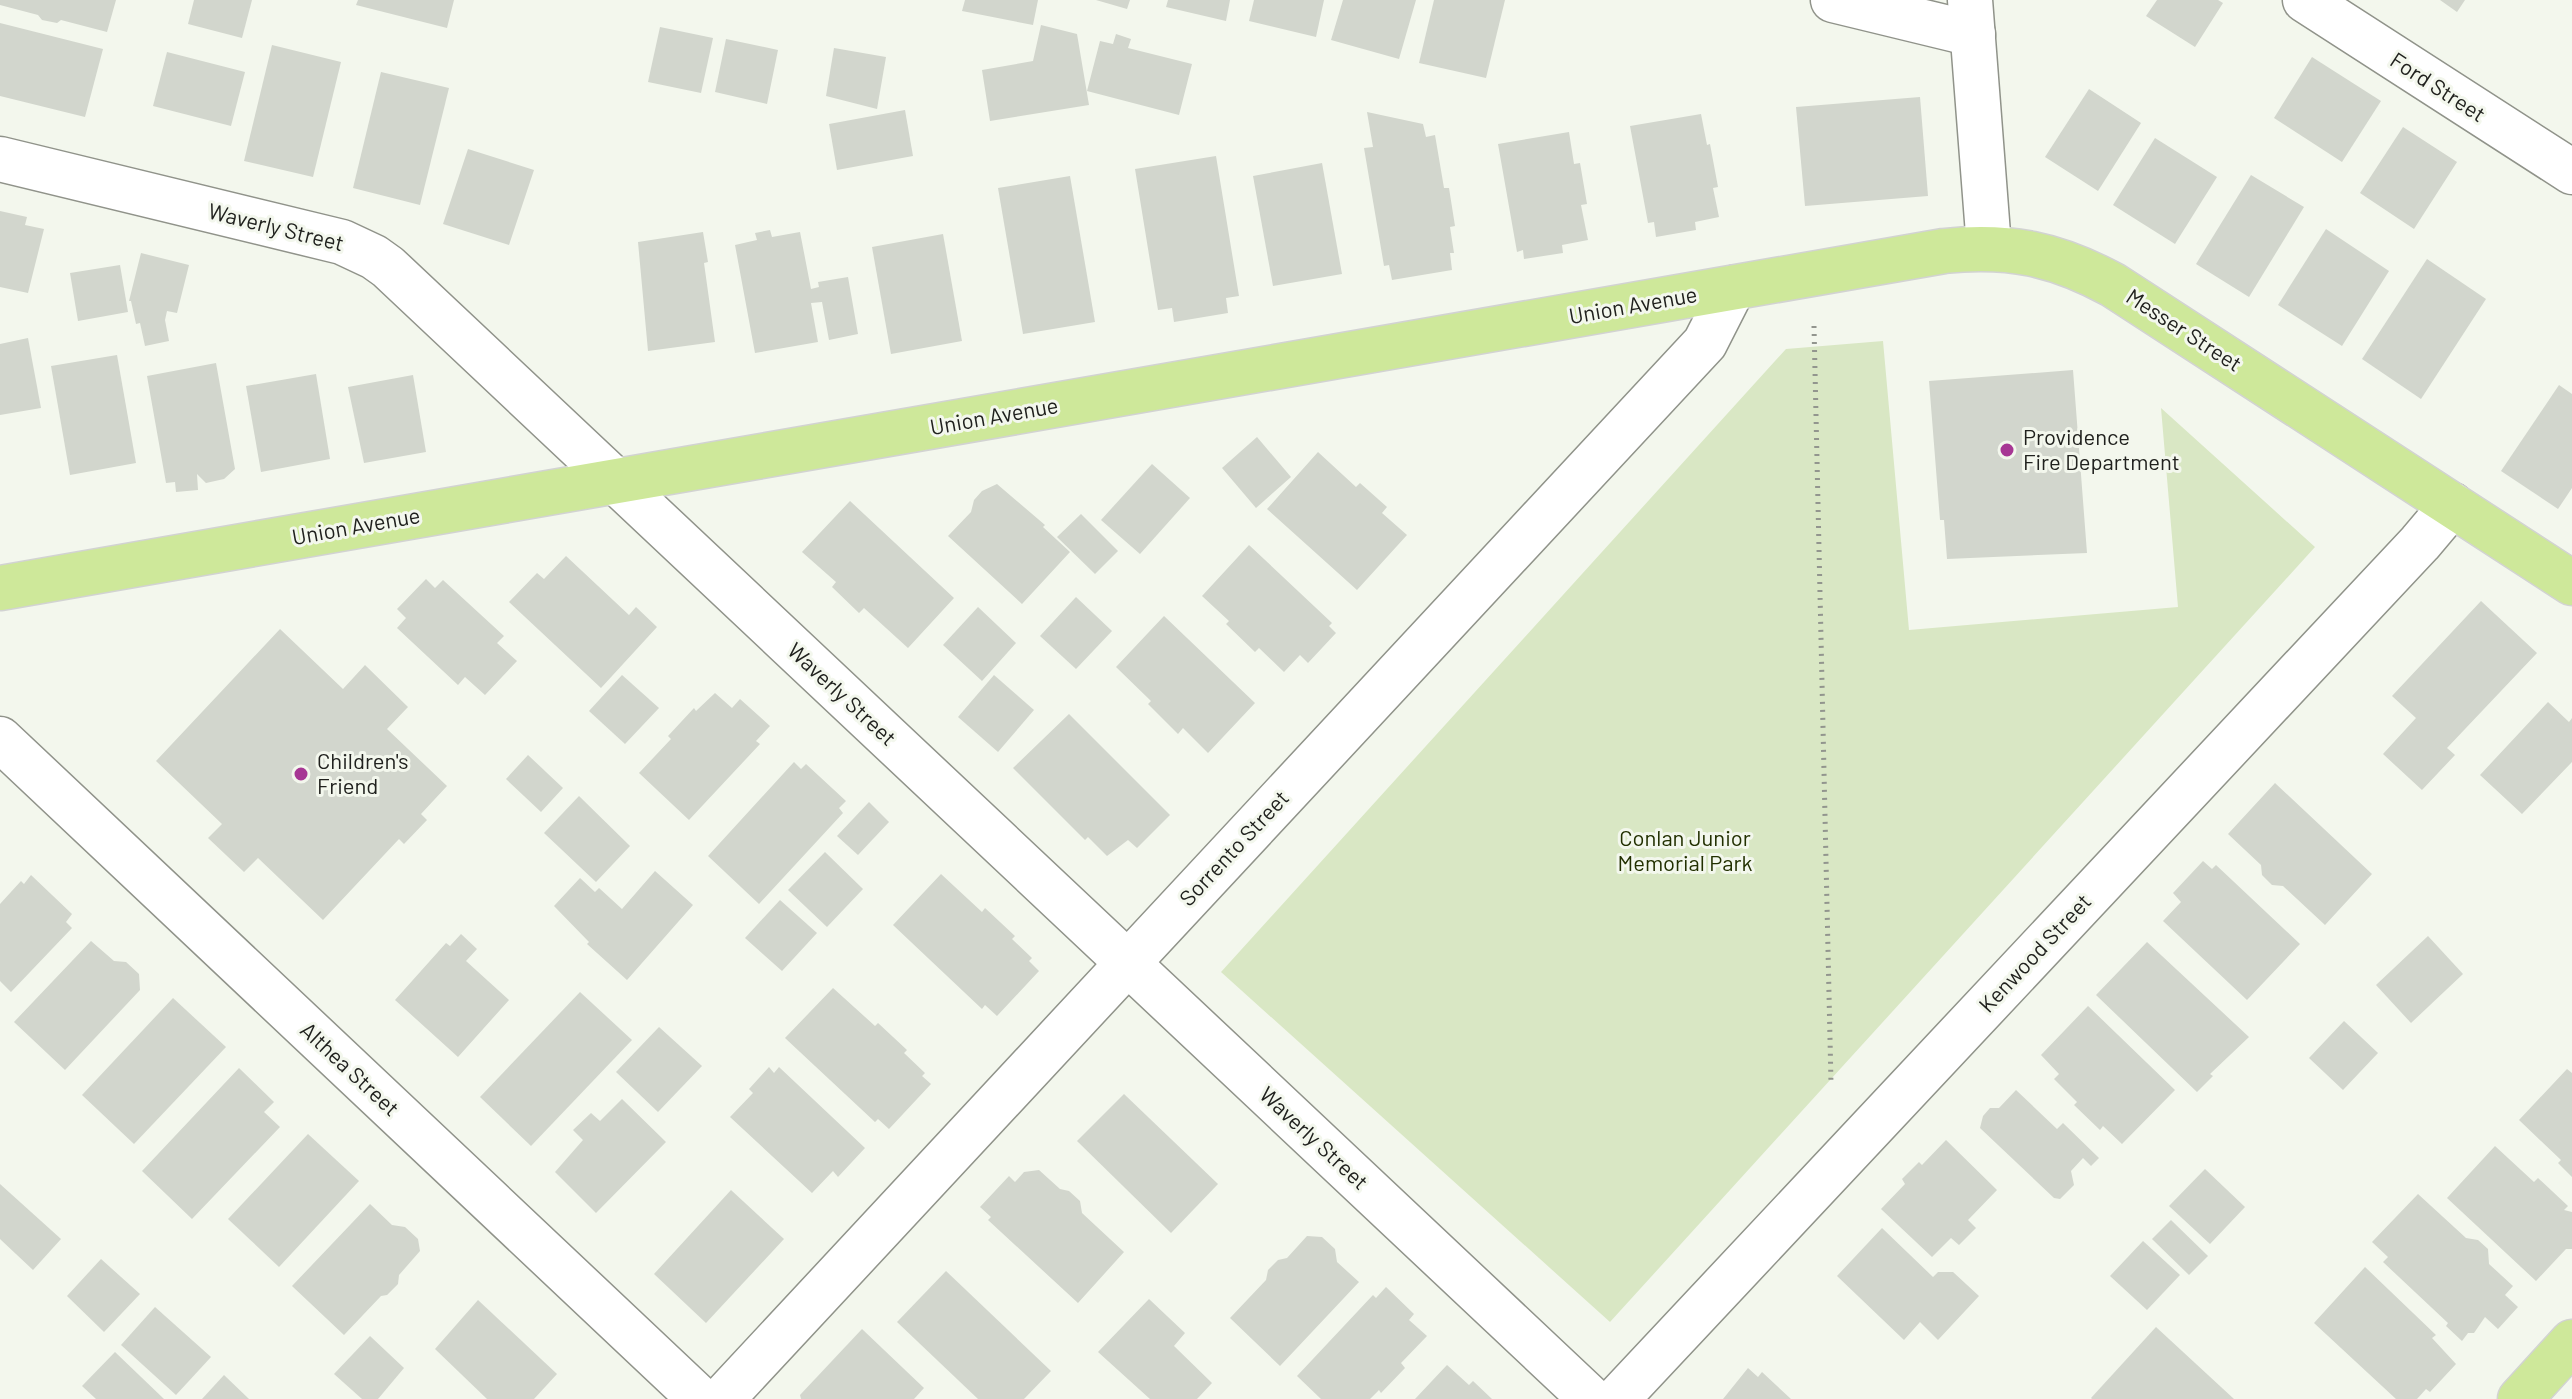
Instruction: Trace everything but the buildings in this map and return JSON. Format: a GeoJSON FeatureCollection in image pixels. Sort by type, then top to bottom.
{"type":"FeatureCollection","features":[{"type":"Feature","properties":{"kind":"main road","name":"Union Avenue"},"geometry":{"type":"LineString","coordinates":[[0,588],[1944,251],[1989,247]]}},
{"type":"Feature","properties":{"kind":"main road","name":"Messer Street"},"geometry":{"type":"LineString","coordinates":[[1989,247],[2046,257],[2092,273],[2113,285],[2572,583]]}},
{"type":"Feature","properties":{"kind":"main road"},"geometry":{"type":"LineString","coordinates":[[2520,1399],[2572,1342]]}},
{"type":"Feature","properties":{"kind":"street"},"geometry":{"type":"LineString","coordinates":[[1833,0],[1971,17],[1989,247]]}},
{"type":"Feature","properties":{"kind":"street","name":"Ford Street"},"geometry":{"type":"LineString","coordinates":[[2305,0],[2572,172]]}},
{"type":"Feature","properties":{"kind":"street","name":"Waverly Street"},"geometry":{"type":"LineString","coordinates":[[0,159],[324,237],[359,249],[388,267],[1591,1399]]}},
{"type":"Feature","properties":{"kind":"street","name":"Sorrento Street"},"geometry":{"type":"LineString","coordinates":[[722,1399],[1705,343],[1733,288]]}},
{"type":"Feature","properties":{"kind":"street","name":"Kenwood Street"},"geometry":{"type":"LineString","coordinates":[[1617,1399],[2409,555],[2452,505]]}},
{"type":"Feature","properties":{"kind":"street","name":"Althea Street"},"geometry":{"type":"LineString","coordinates":[[0,739],[700,1399]]}},
{"type":"Feature","properties":{"kind":"path"},"geometry":{"type":"LineString","coordinates":[[1814,326],[1831,1083]]}},
{"type":"Feature","properties":{"kind":"green space","name":"Conlan Junior Memorial Park"},"geometry":{"type":"Polygon","coordinates":[[[1883,341],[1909,630],[2178,607],[2161,408],[2315,547],[1610,1322],[1221,972],[1786,349],[1883,341]]]}},
{"type":"Feature","properties":{"kind":"place","name":"Providence Fire Department"},"geometry":{"type":"Point","coordinates":[2007,450]}},
{"type":"Feature","properties":{"kind":"place","name":"Children's Friend"},"geometry":{"type":"Point","coordinates":[301,774]}}]}
